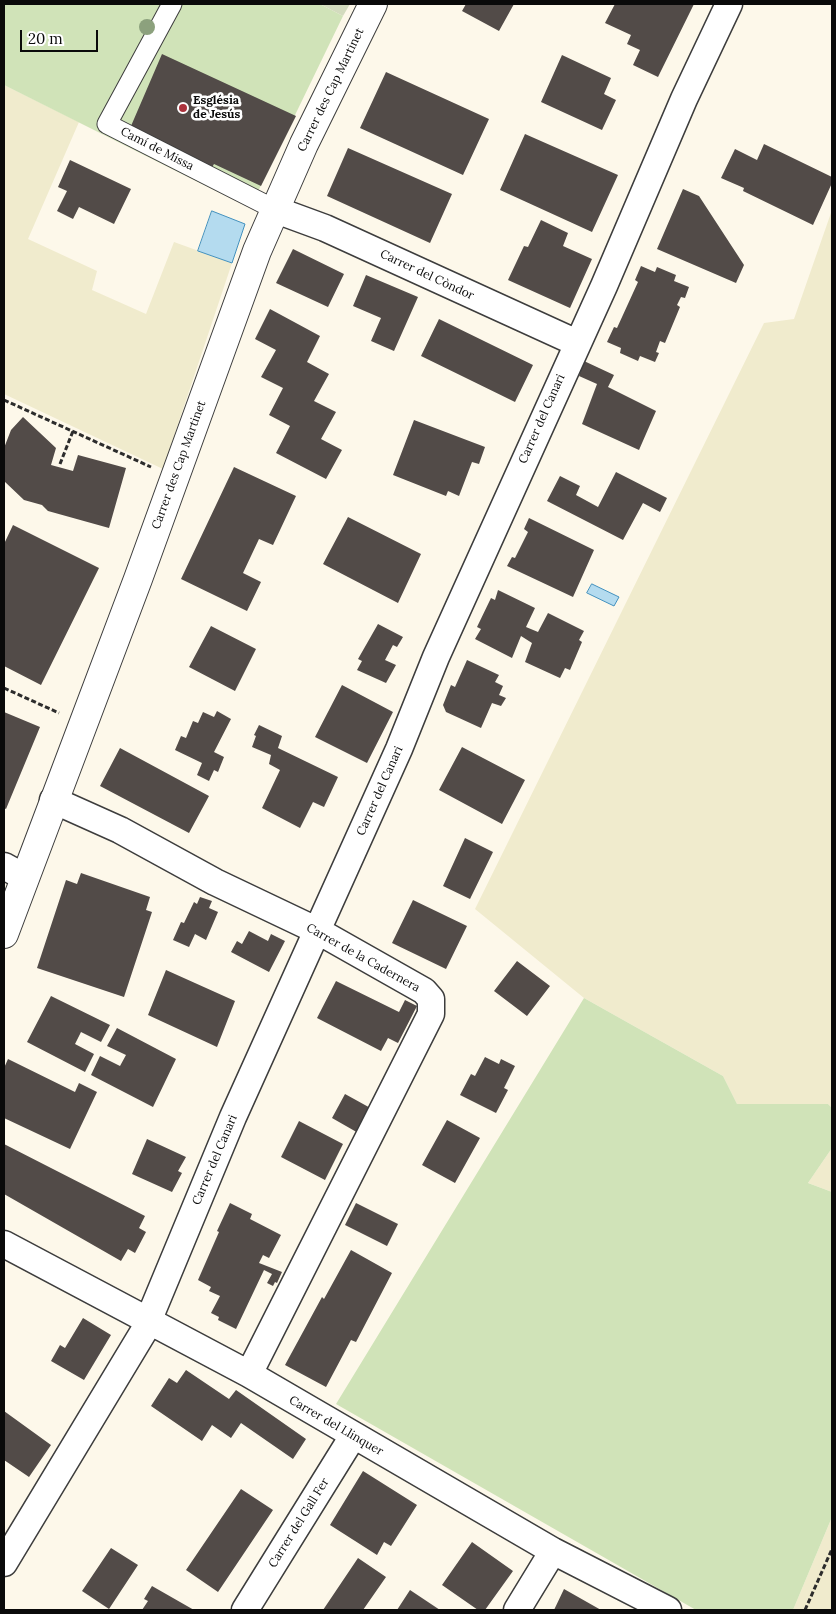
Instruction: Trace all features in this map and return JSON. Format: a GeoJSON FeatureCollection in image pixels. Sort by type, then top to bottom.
{"type":"FeatureCollection","features":[{"type":"Feature","properties":{"kind":"street","name":"Camí de Missa"},"geometry":{"type":"LineString","coordinates":[[172,4],[107,124],[276,210]]}},
{"type":"Feature","properties":{"kind":"street","name":"Carrer des Cap Martinet"},"geometry":{"type":"LineString","coordinates":[[4,934],[14,872],[52,800],[175,477],[257,251],[304,144],[374,4]]}},
{"type":"Feature","properties":{"kind":"street","name":"Carrer del Canari"},"geometry":{"type":"LineString","coordinates":[[4,1563],[144,1331],[233,1117],[318,932],[399,749],[436,657],[684,99],[729,4]]}},
{"type":"Feature","properties":{"kind":"street","name":"Carrer del Còndor"},"geometry":{"type":"LineString","coordinates":[[276,210],[324,228],[577,343]]}},
{"type":"Feature","properties":{"kind":"street","name":"Carrer de la Cadernera"},"geometry":{"type":"LineString","coordinates":[[52,800],[120,830],[215,882],[318,932],[424,991],[431,999],[431,1014],[249,1374]]}},
{"type":"Feature","properties":{"kind":"street","name":"Carrer del Llinquer"},"geometry":{"type":"LineString","coordinates":[[4,1244],[249,1374],[553,1551],[668,1610]]}},
{"type":"Feature","properties":{"kind":"street","name":"Carrer del Gall Fer"},"geometry":{"type":"LineString","coordinates":[[245,1610],[353,1436]]}},
{"type":"Feature","properties":{"kind":"street"},"geometry":{"type":"LineString","coordinates":[[516,1610],[553,1551]]}},
{"type":"Feature","properties":{"kind":"path"},"geometry":{"type":"LineString","coordinates":[[4,401],[175,477]]}},
{"type":"Feature","properties":{"kind":"path"},"geometry":{"type":"LineString","coordinates":[[60,464],[73,431]]}},
{"type":"Feature","properties":{"kind":"path"},"geometry":{"type":"LineString","coordinates":[[4,688],[82,723]]}},
{"type":"Feature","properties":{"kind":"path"},"geometry":{"type":"LineString","coordinates":[[805,1610],[832,1549]]}},
{"type":"Feature","properties":{"kind":"shaded area"},"geometry":{"type":"Polygon","coordinates":[[[4,85],[79,122],[28,239],[97,271],[92,290],[146,314],[174,242],[232,263],[163,469],[4,394],[4,85]]]}},
{"type":"Feature","properties":{"kind":"shaded area"},"geometry":{"type":"Polygon","coordinates":[[[832,210],[832,1108],[828,1104],[737,1104],[723,1076],[584,998],[475,909],[764,323],[794,319],[832,210]]]}},
{"type":"Feature","properties":{"kind":"shaded area"},"geometry":{"type":"Polygon","coordinates":[[[832,1148],[832,1192],[808,1183],[832,1148]]]}},
{"type":"Feature","properties":{"kind":"shaded area"},"geometry":{"type":"Polygon","coordinates":[[[832,1517],[832,1610],[793,1610],[832,1517]]]}},
{"type":"Feature","properties":{"kind":"green space"},"geometry":{"type":"Polygon","coordinates":[[[4,4],[320,4],[343,16],[250,208],[4,85],[4,4]]]}},
{"type":"Feature","properties":{"kind":"green space"},"geometry":{"type":"Polygon","coordinates":[[[320,4],[350,4],[343,16],[320,4]]]}},
{"type":"Feature","properties":{"kind":"green space"},"geometry":{"type":"Polygon","coordinates":[[[584,998],[723,1076],[737,1104],[828,1104],[832,1108],[832,1148],[808,1183],[832,1192],[832,1517],[793,1610],[696,1610],[336,1404],[584,998]]]}},
{"type":"Feature","properties":{"kind":"water"},"geometry":{"type":"Polygon","coordinates":[[[212,211],[245,224],[232,263],[198,251],[212,211]]]}},
{"type":"Feature","properties":{"kind":"water"},"geometry":{"type":"Polygon","coordinates":[[[592,584],[619,597],[614,606],[587,593],[592,584]]]}},
{"type":"Feature","properties":{"kind":"building"},"geometry":{"type":"Polygon","coordinates":[[[466,4],[514,4],[499,31],[462,11],[466,4]]]}},
{"type":"Feature","properties":{"kind":"building"},"geometry":{"type":"Polygon","coordinates":[[[615,4],[694,4],[658,77],[633,65],[640,50],[627,44],[631,35],[605,23],[615,4]]]}},
{"type":"Feature","properties":{"kind":"building"},"geometry":{"type":"Polygon","coordinates":[[[162,54],[296,116],[261,186],[214,164],[211,169],[131,126],[162,54]]]}},
{"type":"Feature","properties":{"kind":"building"},"geometry":{"type":"Polygon","coordinates":[[[562,55],[611,78],[604,94],[616,100],[602,130],[541,102],[562,55]]]}},
{"type":"Feature","properties":{"kind":"building"},"geometry":{"type":"Polygon","coordinates":[[[386,72],[489,119],[463,175],[360,128],[386,72]]]}},
{"type":"Feature","properties":{"kind":"building"},"geometry":{"type":"Polygon","coordinates":[[[525,134],[618,175],[592,232],[500,190],[525,134]]]}},
{"type":"Feature","properties":{"kind":"building"},"geometry":{"type":"Polygon","coordinates":[[[764,144],[832,177],[832,183],[813,225],[743,191],[744,188],[721,178],[735,149],[757,160],[764,144]]]}},
{"type":"Feature","properties":{"kind":"building"},"geometry":{"type":"Polygon","coordinates":[[[348,148],[452,194],[430,243],[327,196],[348,148]]]}},
{"type":"Feature","properties":{"kind":"building"},"geometry":{"type":"Polygon","coordinates":[[[70,160],[131,189],[114,224],[79,207],[73,219],[57,211],[67,191],[58,187],[70,160]]]}},
{"type":"Feature","properties":{"kind":"building"},"geometry":{"type":"Polygon","coordinates":[[[683,189],[699,196],[744,265],[736,283],[657,249],[683,189]]]}},
{"type":"Feature","properties":{"kind":"building"},"geometry":{"type":"Polygon","coordinates":[[[541,220],[568,233],[563,246],[592,259],[570,308],[508,280],[524,246],[528,247],[541,220]]]}},
{"type":"Feature","properties":{"kind":"building"},"geometry":{"type":"Polygon","coordinates":[[[293,249],[344,274],[328,307],[276,283],[293,249]]]}},
{"type":"Feature","properties":{"kind":"building"},"geometry":{"type":"Polygon","coordinates":[[[641,266],[655,272],[657,267],[676,275],[674,281],[689,287],[685,298],[681,297],[677,305],[680,307],[665,343],[660,341],[656,352],[659,353],[655,362],[640,356],[638,361],[620,353],[621,348],[607,342],[614,327],[617,328],[638,282],[635,280],[641,266]]]}},
{"type":"Feature","properties":{"kind":"building"},"geometry":{"type":"Polygon","coordinates":[[[366,275],[418,297],[394,351],[371,341],[381,318],[353,306],[366,275]]]}},
{"type":"Feature","properties":{"kind":"building"},"geometry":{"type":"Polygon","coordinates":[[[270,309],[320,336],[307,362],[329,374],[314,401],[336,412],[321,439],[342,450],[326,479],[276,453],[290,426],[269,415],[283,388],[261,377],[276,350],[255,339],[270,309]]]}},
{"type":"Feature","properties":{"kind":"building"},"geometry":{"type":"Polygon","coordinates":[[[439,319],[533,365],[515,402],[421,356],[439,319]]]}},
{"type":"Feature","properties":{"kind":"building"},"geometry":{"type":"Polygon","coordinates":[[[584,361],[614,375],[608,387],[656,411],[639,450],[582,424],[597,384],[579,376],[584,361]]]}},
{"type":"Feature","properties":{"kind":"building"},"geometry":{"type":"Polygon","coordinates":[[[23,417],[56,448],[51,465],[73,471],[78,455],[126,468],[109,528],[48,511],[42,505],[24,500],[4,481],[4,448],[11,430],[23,417]]]}},
{"type":"Feature","properties":{"kind":"building"},"geometry":{"type":"Polygon","coordinates":[[[414,420],[485,447],[479,464],[472,462],[459,496],[448,491],[446,496],[393,475],[414,420]]]}},
{"type":"Feature","properties":{"kind":"building"},"geometry":{"type":"Polygon","coordinates":[[[234,467],[296,496],[273,545],[259,539],[243,573],[261,582],[247,611],[181,579],[234,467]]]}},
{"type":"Feature","properties":{"kind":"building"},"geometry":{"type":"Polygon","coordinates":[[[616,472],[667,498],[660,512],[643,503],[623,540],[547,501],[560,476],[580,486],[576,495],[598,507],[616,472]]]}},
{"type":"Feature","properties":{"kind":"building"},"geometry":{"type":"Polygon","coordinates":[[[348,517],[421,554],[398,603],[323,564],[348,517]]]}},
{"type":"Feature","properties":{"kind":"building"},"geometry":{"type":"Polygon","coordinates":[[[529,518],[594,550],[573,597],[507,566],[512,557],[515,558],[528,532],[524,529],[529,518]]]}},
{"type":"Feature","properties":{"kind":"building"},"geometry":{"type":"Polygon","coordinates":[[[13,525],[99,568],[41,685],[4,666],[4,544],[13,525]]]}},
{"type":"Feature","properties":{"kind":"building"},"geometry":{"type":"Polygon","coordinates":[[[498,590],[535,608],[526,627],[538,632],[548,613],[584,631],[579,640],[582,642],[570,670],[565,668],[560,678],[525,662],[532,643],[521,636],[512,658],[475,639],[481,629],[477,627],[491,598],[495,600],[498,590]]]}},
{"type":"Feature","properties":{"kind":"building"},"geometry":{"type":"Polygon","coordinates":[[[378,624],[403,637],[397,647],[393,645],[385,660],[396,665],[386,683],[357,670],[362,661],[358,659],[378,624]]]}},
{"type":"Feature","properties":{"kind":"building"},"geometry":{"type":"Polygon","coordinates":[[[211,626],[256,649],[235,691],[189,667],[211,626]]]}},
{"type":"Feature","properties":{"kind":"building"},"geometry":{"type":"Polygon","coordinates":[[[467,660],[499,675],[495,682],[503,686],[499,695],[506,698],[501,706],[492,703],[481,728],[446,712],[443,705],[451,685],[455,687],[467,660]]]}},
{"type":"Feature","properties":{"kind":"building"},"geometry":{"type":"Polygon","coordinates":[[[342,685],[393,712],[367,763],[315,737],[342,685]]]}},
{"type":"Feature","properties":{"kind":"building"},"geometry":{"type":"Polygon","coordinates":[[[217,711],[231,719],[214,752],[224,757],[218,772],[214,770],[209,781],[197,775],[202,763],[175,750],[181,736],[186,738],[193,721],[198,723],[203,712],[214,717],[217,711]]]}},
{"type":"Feature","properties":{"kind":"building"},"geometry":{"type":"Polygon","coordinates":[[[4,712],[40,727],[6,809],[4,808],[4,712]]]}},
{"type":"Feature","properties":{"kind":"building"},"geometry":{"type":"Polygon","coordinates":[[[259,725],[282,736],[278,748],[338,777],[324,807],[313,802],[300,828],[262,808],[280,770],[269,764],[271,755],[252,747],[256,736],[254,735],[259,725]]]}},
{"type":"Feature","properties":{"kind":"building"},"geometry":{"type":"Polygon","coordinates":[[[462,747],[525,780],[502,824],[439,790],[462,747]]]}},
{"type":"Feature","properties":{"kind":"building"},"geometry":{"type":"Polygon","coordinates":[[[120,748],[209,796],[189,833],[100,786],[120,748]]]}},
{"type":"Feature","properties":{"kind":"building"},"geometry":{"type":"Polygon","coordinates":[[[465,838],[493,852],[470,899],[443,886],[465,838]]]}},
{"type":"Feature","properties":{"kind":"building"},"geometry":{"type":"Polygon","coordinates":[[[81,873],[150,897],[146,910],[152,912],[124,997],[37,968],[66,880],[77,884],[81,873]]]}},
{"type":"Feature","properties":{"kind":"building"},"geometry":{"type":"Polygon","coordinates":[[[200,897],[212,901],[209,908],[218,912],[206,940],[195,934],[189,947],[173,940],[181,922],[184,923],[194,902],[197,904],[200,897]]]}},
{"type":"Feature","properties":{"kind":"building"},"geometry":{"type":"Polygon","coordinates":[[[413,900],[467,926],[446,969],[392,943],[413,900]]]}},
{"type":"Feature","properties":{"kind":"building"},"geometry":{"type":"Polygon","coordinates":[[[249,931],[268,941],[271,934],[285,941],[269,972],[231,952],[237,941],[242,944],[249,931]]]}},
{"type":"Feature","properties":{"kind":"building"},"geometry":{"type":"Polygon","coordinates":[[[517,961],[550,986],[527,1016],[494,991],[517,961]]]}},
{"type":"Feature","properties":{"kind":"building"},"geometry":{"type":"Polygon","coordinates":[[[166,970],[235,1001],[217,1047],[148,1015],[166,970]]]}},
{"type":"Feature","properties":{"kind":"building"},"geometry":{"type":"Polygon","coordinates":[[[336,981],[399,1012],[405,1000],[417,1006],[398,1043],[388,1038],[381,1051],[317,1018],[336,981]]]}},
{"type":"Feature","properties":{"kind":"building"},"geometry":{"type":"Polygon","coordinates":[[[51,996],[110,1025],[101,1042],[81,1032],[75,1044],[94,1054],[85,1072],[27,1042],[51,996]]]}},
{"type":"Feature","properties":{"kind":"building"},"geometry":{"type":"Polygon","coordinates":[[[117,1028],[176,1059],[153,1107],[91,1075],[100,1056],[120,1066],[126,1055],[107,1046],[117,1028]]]}},
{"type":"Feature","properties":{"kind":"building"},"geometry":{"type":"Polygon","coordinates":[[[485,1057],[499,1064],[501,1059],[515,1066],[504,1088],[508,1090],[496,1113],[460,1095],[471,1074],[475,1076],[485,1057]]]}},
{"type":"Feature","properties":{"kind":"building"},"geometry":{"type":"Polygon","coordinates":[[[8,1059],[75,1092],[79,1083],[97,1092],[70,1149],[4,1118],[4,1068],[8,1059]]]}},
{"type":"Feature","properties":{"kind":"building"},"geometry":{"type":"Polygon","coordinates":[[[345,1094],[374,1110],[360,1134],[332,1118],[345,1094]]]}},
{"type":"Feature","properties":{"kind":"building"},"geometry":{"type":"Polygon","coordinates":[[[447,1120],[480,1138],[455,1183],[422,1165],[447,1120]]]}},
{"type":"Feature","properties":{"kind":"building"},"geometry":{"type":"Polygon","coordinates":[[[299,1121],[343,1144],[325,1180],[281,1157],[299,1121]]]}},
{"type":"Feature","properties":{"kind":"building"},"geometry":{"type":"Polygon","coordinates":[[[147,1139],[186,1157],[178,1171],[182,1173],[172,1192],[132,1174],[147,1139]]]}},
{"type":"Feature","properties":{"kind":"building"},"geometry":{"type":"Polygon","coordinates":[[[4,1144],[145,1216],[139,1228],[146,1232],[135,1253],[128,1249],[121,1261],[4,1194],[4,1144]]]}},
{"type":"Feature","properties":{"kind":"building"},"geometry":{"type":"Polygon","coordinates":[[[230,1203],[252,1214],[250,1219],[281,1235],[269,1258],[263,1255],[259,1263],[282,1272],[277,1283],[275,1282],[273,1286],[267,1283],[272,1274],[264,1270],[236,1329],[218,1320],[219,1317],[211,1313],[220,1296],[209,1291],[211,1287],[198,1280],[230,1203]]]}},
{"type":"Feature","properties":{"kind":"building"},"geometry":{"type":"Polygon","coordinates":[[[356,1203],[398,1224],[387,1246],[345,1225],[356,1203]]]}},
{"type":"Feature","properties":{"kind":"building"},"geometry":{"type":"Polygon","coordinates":[[[351,1250],[392,1273],[356,1342],[351,1340],[326,1387],[285,1365],[322,1297],[324,1299],[351,1250]]]}},
{"type":"Feature","properties":{"kind":"building"},"geometry":{"type":"Polygon","coordinates":[[[83,1318],[111,1335],[84,1380],[51,1361],[60,1345],[65,1348],[83,1318]]]}},
{"type":"Feature","properties":{"kind":"building"},"geometry":{"type":"Polygon","coordinates":[[[186,1370],[229,1399],[236,1390],[306,1439],[293,1459],[241,1423],[231,1438],[212,1425],[202,1441],[151,1406],[169,1378],[177,1383],[186,1370]]]}},
{"type":"Feature","properties":{"kind":"building"},"geometry":{"type":"Polygon","coordinates":[[[4,1411],[51,1445],[29,1477],[4,1460],[4,1411]]]}},
{"type":"Feature","properties":{"kind":"building"},"geometry":{"type":"Polygon","coordinates":[[[363,1471],[417,1505],[391,1546],[384,1542],[377,1555],[330,1525],[363,1471]]]}},
{"type":"Feature","properties":{"kind":"building"},"geometry":{"type":"Polygon","coordinates":[[[241,1489],[273,1510],[218,1592],[186,1570],[241,1489]]]}},
{"type":"Feature","properties":{"kind":"building"},"geometry":{"type":"Polygon","coordinates":[[[472,1542],[513,1571],[485,1610],[478,1610],[442,1585],[472,1542]]]}},
{"type":"Feature","properties":{"kind":"building"},"geometry":{"type":"Polygon","coordinates":[[[111,1548],[138,1565],[109,1609],[82,1591],[111,1548]]]}},
{"type":"Feature","properties":{"kind":"building"},"geometry":{"type":"Polygon","coordinates":[[[358,1558],[386,1577],[363,1610],[323,1610],[358,1558]]]}},
{"type":"Feature","properties":{"kind":"building"},"geometry":{"type":"Polygon","coordinates":[[[152,1586],[194,1610],[142,1610],[148,1601],[144,1599],[152,1586]]]}},
{"type":"Feature","properties":{"kind":"building"},"geometry":{"type":"Polygon","coordinates":[[[564,1589],[601,1610],[554,1610],[564,1589]]]}},
{"type":"Feature","properties":{"kind":"building"},"geometry":{"type":"Polygon","coordinates":[[[410,1590],[440,1610],[397,1610],[410,1590]]]}},
{"type":"Feature","properties":{"kind":"place","name":"Església de Jesús"},"geometry":{"type":"Point","coordinates":[183,108]}}]}
